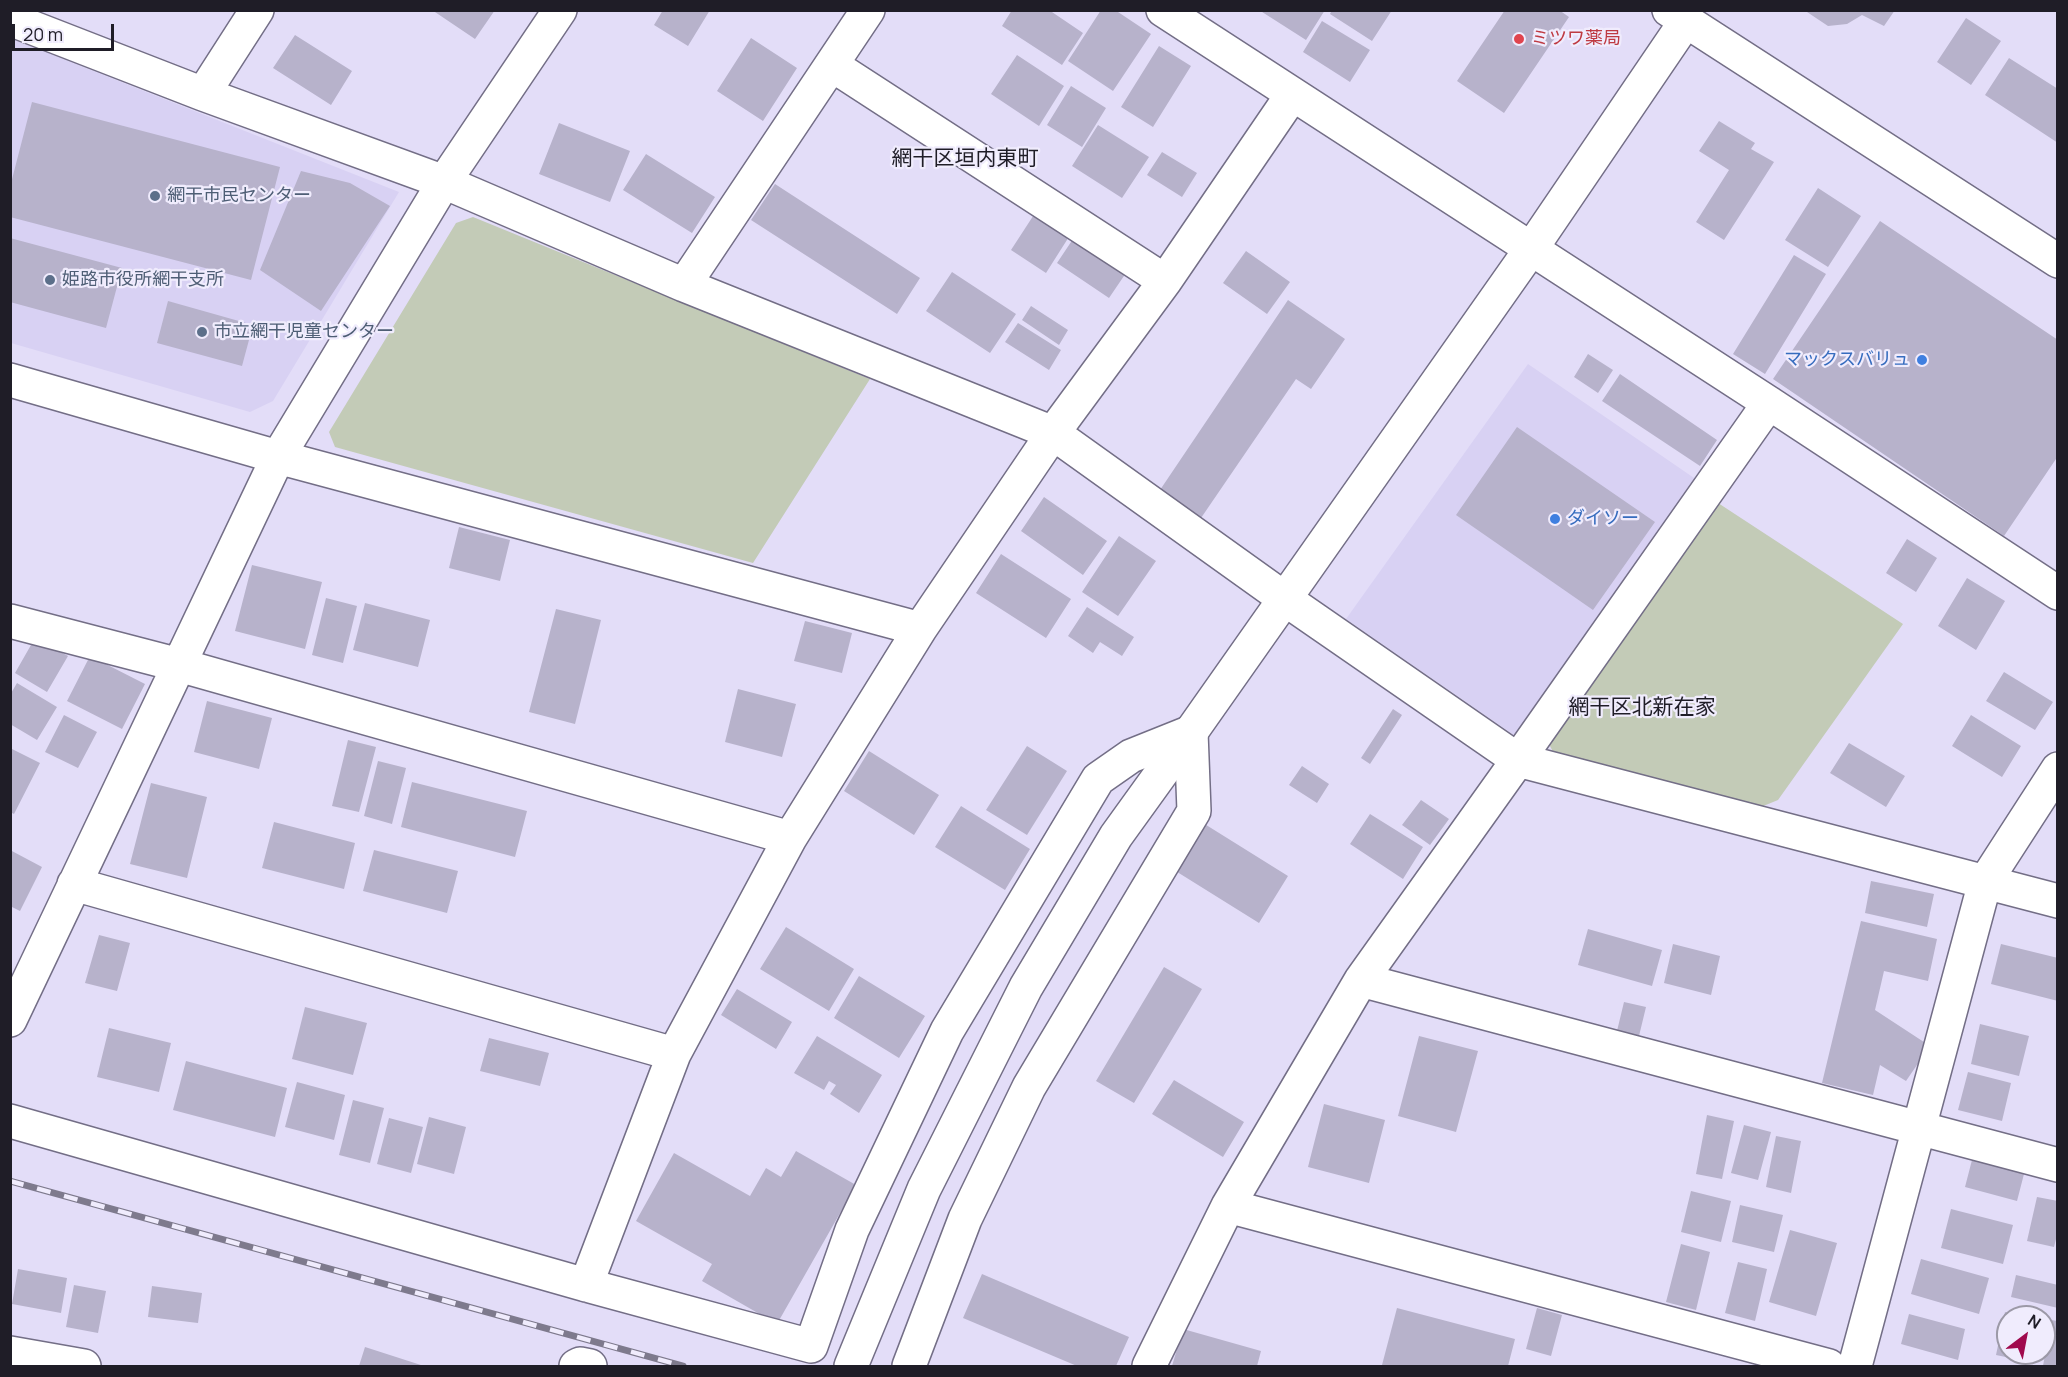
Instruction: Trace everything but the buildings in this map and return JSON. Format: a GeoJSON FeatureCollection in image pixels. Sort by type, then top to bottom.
{"type":"FeatureCollection","features":[{"type":"Feature","properties":{"kind":"street"},"geometry":{"type":"LineString","coordinates":[[203,94],[257,10]]}},
{"type":"Feature","properties":{"kind":"street"},"geometry":{"type":"LineString","coordinates":[[10,1020],[278,457],[444,182],[560,10]]}},
{"type":"Feature","properties":{"kind":"street"},"geometry":{"type":"LineString","coordinates":[[684,285],[868,10]]}},
{"type":"Feature","properties":{"kind":"street"},"geometry":{"type":"LineString","coordinates":[[1163,10],[2058,592]]}},
{"type":"Feature","properties":{"kind":"street"},"geometry":{"type":"LineString","coordinates":[[851,1366],[924,1189],[1026,987],[1116,837],[1531,249],[1680,14],[2058,261]]}},
{"type":"Feature","properties":{"kind":"street"},"geometry":{"type":"LineString","coordinates":[[10,19],[203,94],[444,182],[684,285],[1053,433],[1285,599],[1518,760],[2058,901]]}},
{"type":"Feature","properties":{"kind":"street"},"geometry":{"type":"LineString","coordinates":[[832,65],[1165,281]]}},
{"type":"Feature","properties":{"kind":"street"},"geometry":{"type":"LineString","coordinates":[[586,1285],[674,1054],[790,838],[920,629],[1053,433],[1165,281],[1292,95]]}},
{"type":"Feature","properties":{"kind":"street"},"geometry":{"type":"LineString","coordinates":[[10,380],[278,457],[920,629]]}},
{"type":"Feature","properties":{"kind":"street"},"geometry":{"type":"LineString","coordinates":[[1149,1366],[1228,1206],[1361,980],[1769,403]]}},
{"type":"Feature","properties":{"kind":"street"},"geometry":{"type":"LineString","coordinates":[[10,621],[179,665],[790,838]]}},
{"type":"Feature","properties":{"kind":"street"},"geometry":{"type":"LineString","coordinates":[[10,1121],[586,1285],[810,1346],[852,1230],[947,1031],[1098,779],[1131,756],[1191,732]]}},
{"type":"Feature","properties":{"kind":"street"},"geometry":{"type":"LineString","coordinates":[[909,1366],[965,1219],[1029,1087],[1194,811],[1191,732]]}},
{"type":"Feature","properties":{"kind":"street"},"geometry":{"type":"LineString","coordinates":[[1855,1366],[1985,882],[2058,769]]}},
{"type":"Feature","properties":{"kind":"street"},"geometry":{"type":"LineString","coordinates":[[74,884],[674,1054]]}},
{"type":"Feature","properties":{"kind":"street"},"geometry":{"type":"LineString","coordinates":[[1361,980],[2058,1166]]}},
{"type":"Feature","properties":{"kind":"street"},"geometry":{"type":"LineString","coordinates":[[1228,1206],[1829,1366]]}},
{"type":"Feature","properties":{"kind":"street"},"geometry":{"type":"LineString","coordinates":[[10,1353],[84,1366]]}},
{"type":"Feature","properties":{"kind":"street"},"geometry":{"type":"LineString","coordinates":[[576,1366],[580,1364],[590,1366]]}},
{"type":"Feature","properties":{"kind":"shaded area"},"geometry":{"type":"Polygon","coordinates":[[[10,38],[399,192],[273,401],[250,412],[11,343],[10,38]]]}},
{"type":"Feature","properties":{"kind":"shaded area"},"geometry":{"type":"Polygon","coordinates":[[[1528,364],[1697,480],[1514,735],[1346,619],[1528,364]]]}},
{"type":"Feature","properties":{"kind":"green space"},"geometry":{"type":"Polygon","coordinates":[[[473,217],[870,379],[753,563],[335,447],[329,432],[456,223],[473,217]]]}},
{"type":"Feature","properties":{"kind":"green space"},"geometry":{"type":"Polygon","coordinates":[[[1715,501],[1903,624],[1778,800],[1756,809],[1555,756],[1546,738],[1715,501]]]}},
{"type":"Feature","properties":{"kind":"railway"},"geometry":{"type":"LineString","coordinates":[[10,1181],[683,1366]]}},
{"type":"Feature","properties":{"kind":"place","name":"ミツワ薬局"},"geometry":{"type":"Point","coordinates":[1519,39]}},
{"type":"Feature","properties":{"kind":"place","name":"網干市民センター"},"geometry":{"type":"Point","coordinates":[155,196]}},
{"type":"Feature","properties":{"kind":"place","name":"姫路市役所網干支所"},"geometry":{"type":"Point","coordinates":[50,280]}},
{"type":"Feature","properties":{"kind":"place","name":"市立網干児童センター"},"geometry":{"type":"Point","coordinates":[202,332]}},
{"type":"Feature","properties":{"kind":"place","name":"マックスバリュ"},"geometry":{"type":"Point","coordinates":[1922,360]}},
{"type":"Feature","properties":{"kind":"place","name":"ダイソー"},"geometry":{"type":"Point","coordinates":[1555,519]}},
{"type":"Feature","properties":{"kind":"district","name":"網干区垣内東町"},"geometry":{"type":"Point","coordinates":[965,159]}},
{"type":"Feature","properties":{"kind":"district","name":"網干区北新在家"},"geometry":{"type":"Point","coordinates":[1642,708]}}]}
